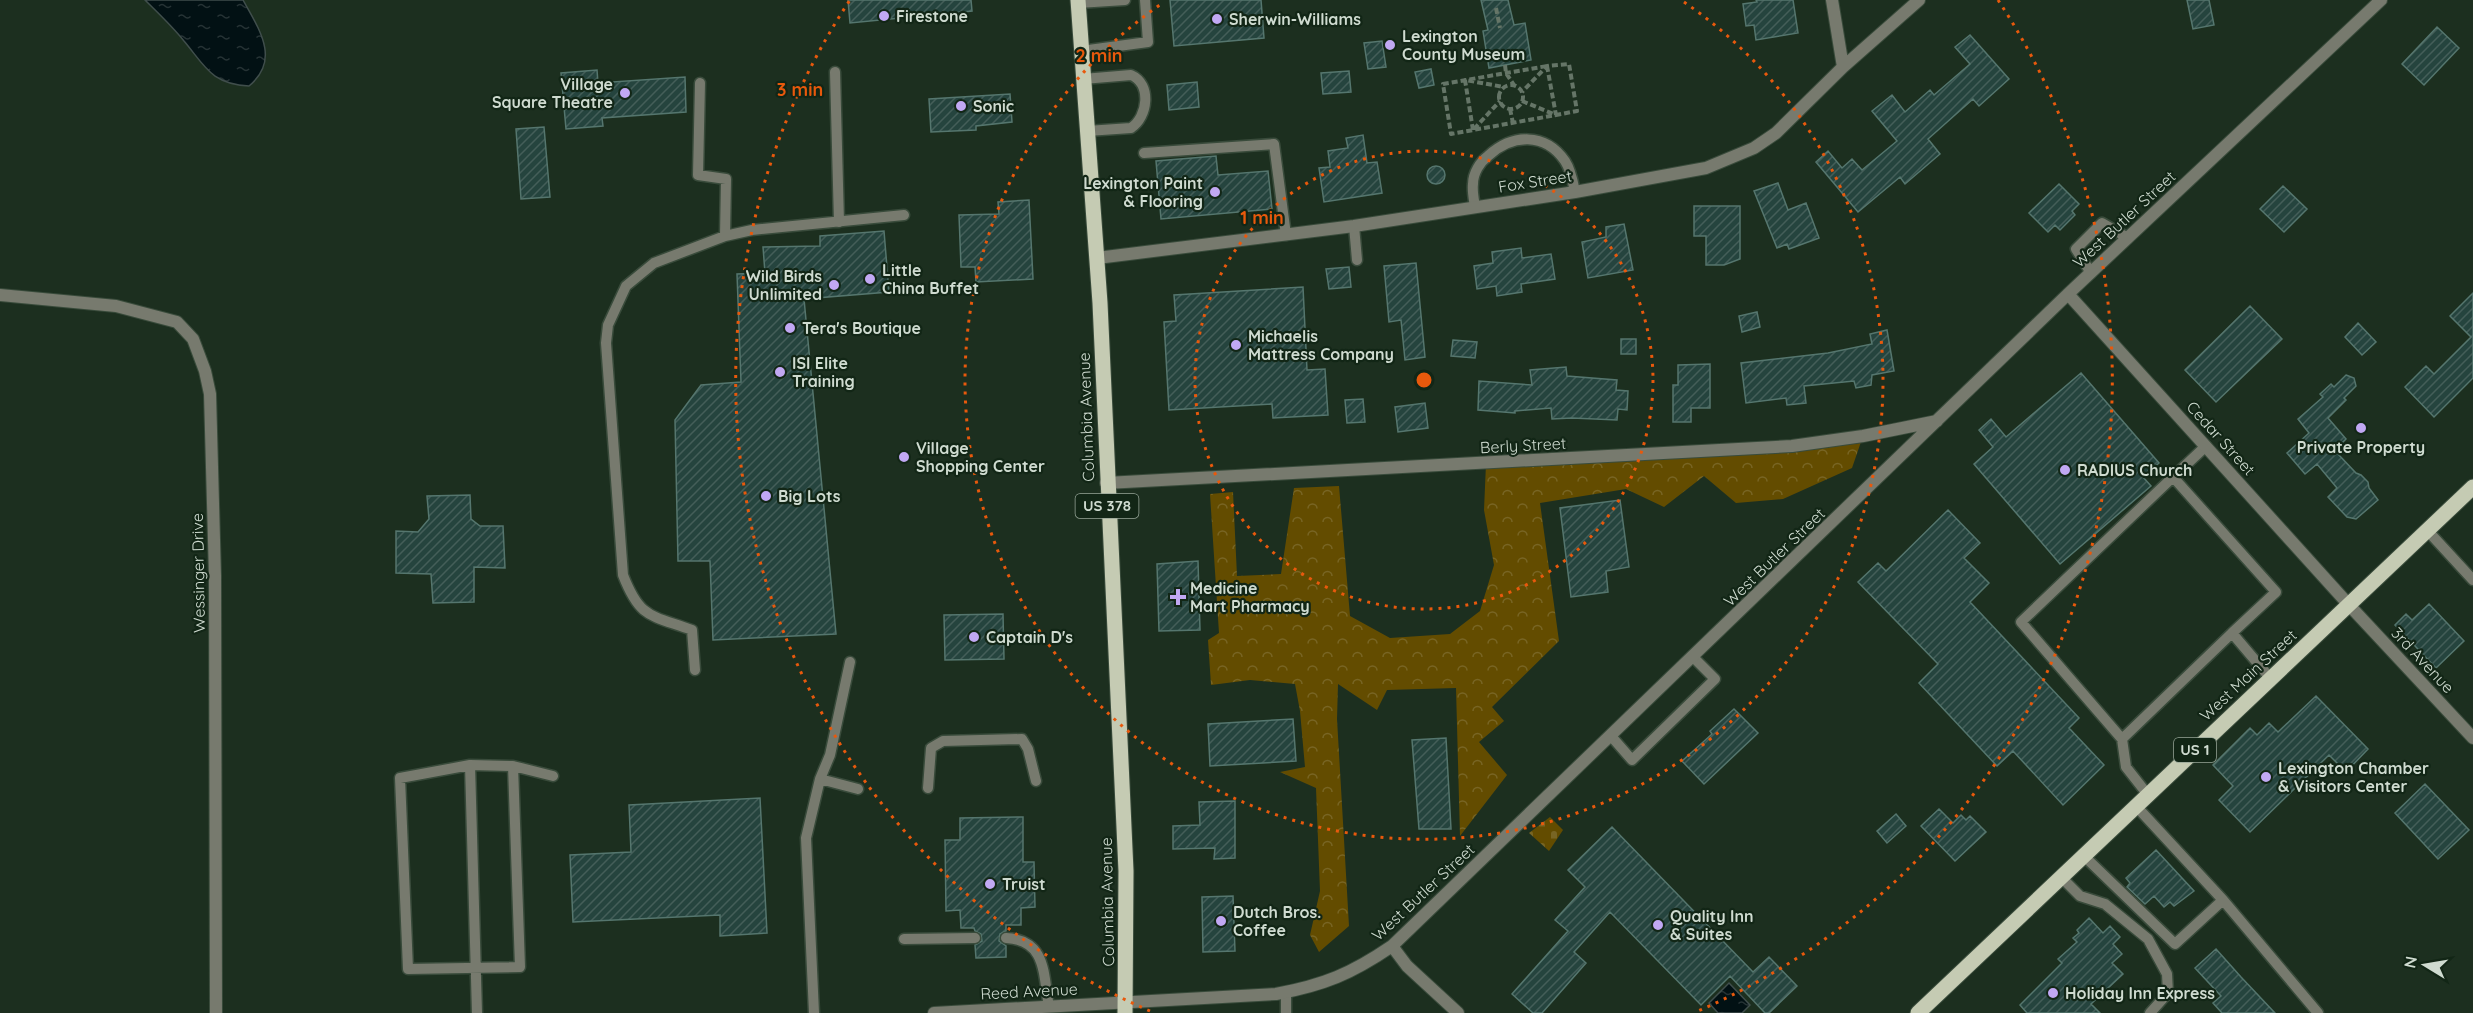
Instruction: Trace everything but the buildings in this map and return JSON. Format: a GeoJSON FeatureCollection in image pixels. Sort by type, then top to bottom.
{"type":"FeatureCollection","features":[{"type":"Feature","properties":{"kind":"main road","name":"Columbia Avenue"},"geometry":{"type":"LineString","coordinates":[[1078,2],[1097,258],[1126,871],[1125,1008]]}},
{"type":"Feature","properties":{"kind":"main road","name":"West Main Street"},"geometry":{"type":"LineString","coordinates":[[1925,1011],[2061,877],[2473,487]]}},
{"type":"Feature","properties":{"kind":"street"},"geometry":{"type":"LineString","coordinates":[[1832,0],[1843,67]]}},
{"type":"Feature","properties":{"kind":"street","name":"Fox Street"},"geometry":{"type":"LineString","coordinates":[[1097,258],[1353,226],[1575,192],[1706,168],[1754,148],[1794,117],[1843,67],[1920,0]]}},
{"type":"Feature","properties":{"kind":"street","name":"West Butler Street"},"geometry":{"type":"LineString","coordinates":[[1125,1008],[1286,992],[1328,982],[1361,967],[1392,946],[1939,421],[2068,294],[2381,0]]}},
{"type":"Feature","properties":{"kind":"street","name":"Cedar Street"},"geometry":{"type":"LineString","coordinates":[[2068,294],[2349,605]]}},
{"type":"Feature","properties":{"kind":"street","name":"Wessinger Drive"},"geometry":{"type":"LineString","coordinates":[[0,295],[116,306],[177,322],[193,339],[205,371],[210,394],[215,565],[216,1013]]}},
{"type":"Feature","properties":{"kind":"street","name":"Berly Street"},"geometry":{"type":"LineString","coordinates":[[1106,483],[1781,447],[1863,436],[1939,421]]}},
{"type":"Feature","properties":{"kind":"street","name":"3rd Avenue"},"geometry":{"type":"LineString","coordinates":[[2349,605],[2473,738]]}},
{"type":"Feature","properties":{"kind":"street"},"geometry":{"type":"LineString","coordinates":[[1392,946],[1407,966],[1458,1013]]}},
{"type":"Feature","properties":{"kind":"street","name":"Reed Avenue"},"geometry":{"type":"LineString","coordinates":[[934,1013],[1049,1007],[1125,1008]]}},
{"type":"Feature","properties":{"kind":"lane"},"geometry":{"type":"LineString","coordinates":[[1078,2],[1125,0]]}},
{"type":"Feature","properties":{"kind":"lane"},"geometry":{"type":"LineString","coordinates":[[1081,51],[1148,42],[1145,0]]}},
{"type":"Feature","properties":{"kind":"lane"},"geometry":{"type":"LineString","coordinates":[[835,72],[839,222]]}},
{"type":"Feature","properties":{"kind":"lane"},"geometry":{"type":"LineString","coordinates":[[1083,79],[1131,75],[1137,77],[1145,103],[1143,116],[1131,128],[1087,132]]}},
{"type":"Feature","properties":{"kind":"lane"},"geometry":{"type":"LineString","coordinates":[[700,84],[698,175],[726,179],[725,236]]}},
{"type":"Feature","properties":{"kind":"lane"},"geometry":{"type":"LineString","coordinates":[[1475,207],[1473,182],[1476,170],[1492,152],[1517,139],[1533,140],[1554,151],[1564,160],[1570,171],[1575,192]]}},
{"type":"Feature","properties":{"kind":"lane"},"geometry":{"type":"LineString","coordinates":[[1144,153],[1274,144],[1286,234]]}},
{"type":"Feature","properties":{"kind":"lane"},"geometry":{"type":"LineString","coordinates":[[695,670],[692,630],[654,617],[641,609],[631,594],[623,575],[606,343],[608,325],[616,305],[626,286],[654,263],[725,236],[752,230],[903,215]]}},
{"type":"Feature","properties":{"kind":"lane"},"geometry":{"type":"LineString","coordinates":[[2091,273],[2076,249],[2102,224],[2128,238]]}},
{"type":"Feature","properties":{"kind":"lane"},"geometry":{"type":"LineString","coordinates":[[1353,226],[1358,260]]}},
{"type":"Feature","properties":{"kind":"lane"},"geometry":{"type":"LineString","coordinates":[[2148,795],[2126,767],[2122,739],[2021,622],[2206,446]]}},
{"type":"Feature","properties":{"kind":"lane"},"geometry":{"type":"LineString","coordinates":[[2122,739],[2276,592],[2173,477]]}},
{"type":"Feature","properties":{"kind":"lane"},"geometry":{"type":"LineString","coordinates":[[2427,530],[2473,580]]}},
{"type":"Feature","properties":{"kind":"lane"},"geometry":{"type":"LineString","coordinates":[[2232,633],[2271,679]]}},
{"type":"Feature","properties":{"kind":"lane"},"geometry":{"type":"LineString","coordinates":[[1611,736],[1632,760],[1714,679],[1693,657]]}},
{"type":"Feature","properties":{"kind":"lane"},"geometry":{"type":"LineString","coordinates":[[814,1013],[806,838],[820,779],[830,755],[850,662]]}},
{"type":"Feature","properties":{"kind":"lane"},"geometry":{"type":"LineString","coordinates":[[928,788],[931,748],[943,741],[1022,739],[1028,748],[1036,781]]}},
{"type":"Feature","properties":{"kind":"lane"},"geometry":{"type":"LineString","coordinates":[[470,765],[477,1013]]}},
{"type":"Feature","properties":{"kind":"lane"},"geometry":{"type":"LineString","coordinates":[[513,766],[520,967],[408,969],[400,778],[470,765],[513,766],[553,776]]}},
{"type":"Feature","properties":{"kind":"lane"},"geometry":{"type":"LineString","coordinates":[[820,779],[858,789]]}},
{"type":"Feature","properties":{"kind":"lane"},"geometry":{"type":"LineString","coordinates":[[2136,806],[2223,900],[2318,1013]]}},
{"type":"Feature","properties":{"kind":"lane"},"geometry":{"type":"LineString","coordinates":[[2084,856],[2175,944],[2223,900]]}},
{"type":"Feature","properties":{"kind":"lane"},"geometry":{"type":"LineString","coordinates":[[2061,877],[2080,896],[2105,904],[2148,939],[2167,974],[2168,993],[2150,1013]]}},
{"type":"Feature","properties":{"kind":"lane"},"geometry":{"type":"LineString","coordinates":[[904,939],[975,938]]}},
{"type":"Feature","properties":{"kind":"lane"},"geometry":{"type":"LineString","coordinates":[[1006,938],[1020,938],[1037,951],[1049,1007]]}},
{"type":"Feature","properties":{"kind":"lane"},"geometry":{"type":"LineString","coordinates":[[1286,992],[1286,1013]]}},
{"type":"Feature","properties":{"kind":"path"},"geometry":{"type":"LineString","coordinates":[[1496,8],[1500,28]]}},
{"type":"Feature","properties":{"kind":"path"},"geometry":{"type":"LineString","coordinates":[[1569,64],[1577,111],[1451,134],[1443,84],[1506,73],[1569,64]]}},
{"type":"Feature","properties":{"kind":"path"},"geometry":{"type":"LineString","coordinates":[[1505,65],[1506,73],[1514,86],[1522,92]]}},
{"type":"Feature","properties":{"kind":"path"},"geometry":{"type":"LineString","coordinates":[[1504,87],[1500,93],[1502,105],[1510,109],[1517,107],[1522,101],[1522,92],[1547,66]]}},
{"type":"Feature","properties":{"kind":"path"},"geometry":{"type":"LineString","coordinates":[[1547,66],[1556,115]]}},
{"type":"Feature","properties":{"kind":"path"},"geometry":{"type":"LineString","coordinates":[[1465,80],[1504,87],[1514,86]]}},
{"type":"Feature","properties":{"kind":"path"},"geometry":{"type":"LineString","coordinates":[[1465,80],[1473,130]]}},
{"type":"Feature","properties":{"kind":"path"},"geometry":{"type":"LineString","coordinates":[[1473,130],[1500,101]]}},
{"type":"Feature","properties":{"kind":"path"},"geometry":{"type":"LineString","coordinates":[[1522,101],[1556,115]]}},
{"type":"Feature","properties":{"kind":"path"},"geometry":{"type":"LineString","coordinates":[[1510,109],[1517,139]]}},
{"type":"Feature","properties":{"kind":"green space"},"geometry":{"type":"Polygon","coordinates":[[[1863,436],[1852,468],[1783,499],[1736,503],[1704,476],[1664,507],[1626,489],[1540,503],[1559,641],[1492,707],[1504,721],[1479,742],[1507,775],[1460,836],[1456,688],[1387,690],[1377,710],[1338,684],[1337,719],[1349,926],[1319,952],[1310,935],[1320,891],[1316,788],[1280,772],[1305,767],[1295,684],[1250,680],[1211,685],[1208,640],[1219,633],[1210,494],[1233,492],[1237,576],[1281,574],[1294,488],[1339,486],[1350,616],[1390,638],[1450,634],[1480,611],[1494,565],[1484,510],[1486,464],[1863,436]]]}},
{"type":"Feature","properties":{"kind":"green space"},"geometry":{"type":"Polygon","coordinates":[[[1550,817],[1563,830],[1549,851],[1529,833],[1550,817]]]}},
{"type":"Feature","properties":{"kind":"water"},"geometry":{"type":"Polygon","coordinates":[[[145,0],[243,0],[264,44],[264,66],[259,76],[249,86],[236,85],[217,77],[204,66],[175,30],[145,0]]]}},
{"type":"Feature","properties":{"kind":"water"},"geometry":{"type":"Polygon","coordinates":[[[1729,983],[1750,1005],[1742,1013],[1718,1013],[1709,1003],[1729,983]]]}},
{"type":"Feature","properties":{"kind":"place","name":"Firestone"},"geometry":{"type":"Point","coordinates":[884,16]}},
{"type":"Feature","properties":{"kind":"place","name":"Sherwin-Williams"},"geometry":{"type":"Point","coordinates":[1217,19]}},
{"type":"Feature","properties":{"kind":"place","name":"Lexington County Museum"},"geometry":{"type":"Point","coordinates":[1390,45]}},
{"type":"Feature","properties":{"kind":"place","name":"Village Square Theatre"},"geometry":{"type":"Point","coordinates":[625,93]}},
{"type":"Feature","properties":{"kind":"place","name":"Sonic"},"geometry":{"type":"Point","coordinates":[961,106]}},
{"type":"Feature","properties":{"kind":"place","name":"Lexington Paint & Flooring"},"geometry":{"type":"Point","coordinates":[1215,192]}},
{"type":"Feature","properties":{"kind":"place","name":"Little China Buffet"},"geometry":{"type":"Point","coordinates":[870,279]}},
{"type":"Feature","properties":{"kind":"place","name":"Wild Birds Unlimited"},"geometry":{"type":"Point","coordinates":[834,285]}},
{"type":"Feature","properties":{"kind":"place","name":"Tera's Boutique"},"geometry":{"type":"Point","coordinates":[790,328]}},
{"type":"Feature","properties":{"kind":"place","name":"Michaelis Mattress Company"},"geometry":{"type":"Point","coordinates":[1236,345]}},
{"type":"Feature","properties":{"kind":"place","name":"ISI Elite Training"},"geometry":{"type":"Point","coordinates":[780,372]}},
{"type":"Feature","properties":{"kind":"place","name":"Private Property"},"geometry":{"type":"Point","coordinates":[2361,428]}},
{"type":"Feature","properties":{"kind":"place","name":"Village Shopping Center"},"geometry":{"type":"Point","coordinates":[904,457]}},
{"type":"Feature","properties":{"kind":"place","name":"RADIUS Church"},"geometry":{"type":"Point","coordinates":[2065,470]}},
{"type":"Feature","properties":{"kind":"place","name":"Big Lots"},"geometry":{"type":"Point","coordinates":[766,496]}},
{"type":"Feature","properties":{"kind":"place","name":"Medicine Mart Pharmacy"},"geometry":{"type":"Point","coordinates":[1178,597]}},
{"type":"Feature","properties":{"kind":"place","name":"Captain D's"},"geometry":{"type":"Point","coordinates":[974,637]}},
{"type":"Feature","properties":{"kind":"place","name":"Lexington Chamber & Visitors Center"},"geometry":{"type":"Point","coordinates":[2266,777]}},
{"type":"Feature","properties":{"kind":"place","name":"Truist"},"geometry":{"type":"Point","coordinates":[990,884]}},
{"type":"Feature","properties":{"kind":"place","name":"Dutch Bros. Coffee"},"geometry":{"type":"Point","coordinates":[1221,921]}},
{"type":"Feature","properties":{"kind":"place","name":"Quality Inn & Suites"},"geometry":{"type":"Point","coordinates":[1658,925]}},
{"type":"Feature","properties":{"kind":"place","name":"Holiday Inn Express"},"geometry":{"type":"Point","coordinates":[2053,993]}}]}
